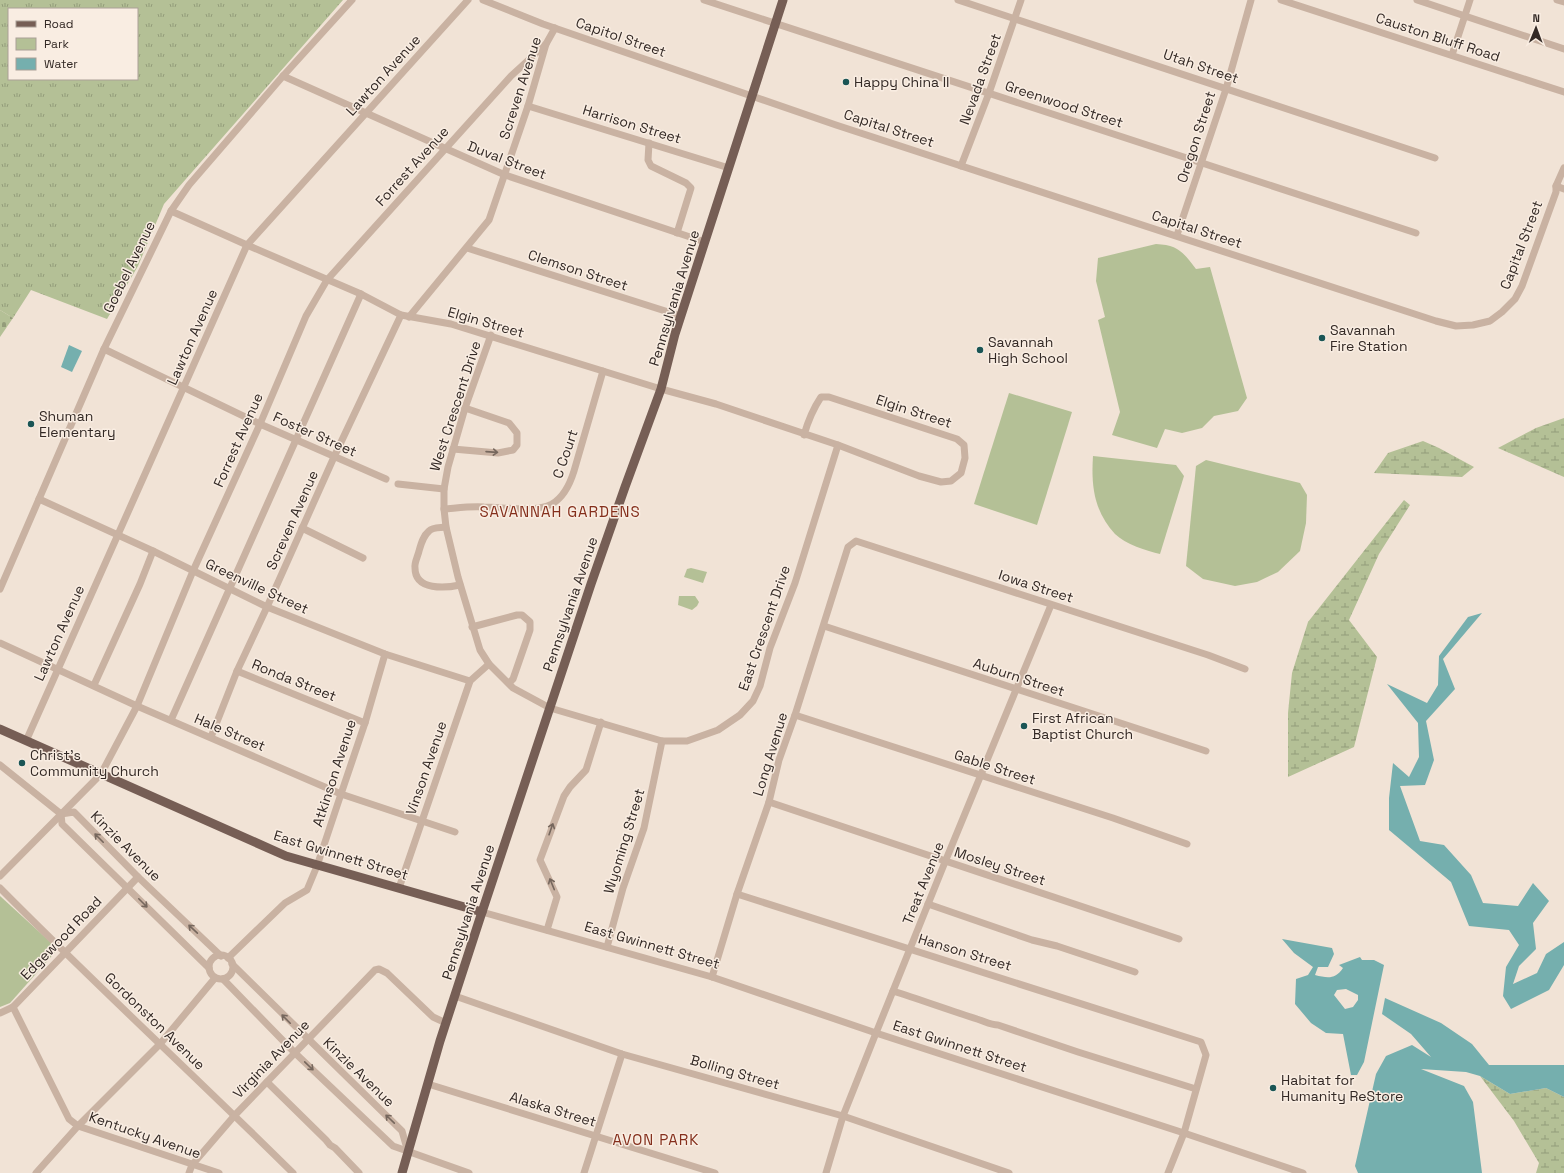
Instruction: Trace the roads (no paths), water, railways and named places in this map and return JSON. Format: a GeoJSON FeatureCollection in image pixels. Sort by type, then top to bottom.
{"type":"FeatureCollection","features":[{"type":"Feature","properties":{"kind":"main road","name":"Pennsylvania Avenue"},"geometry":{"type":"LineString","coordinates":[[402,1173],[446,1023],[482,912],[625,486],[661,389],[681,316],[783,0]]}},
{"type":"Feature","properties":{"kind":"main road","name":"East Gwinnett Street"},"geometry":{"type":"LineString","coordinates":[[0,729],[286,856],[482,912]]}},
{"type":"Feature","properties":{"kind":"street","name":"Goebel Avenue"},"geometry":{"type":"LineString","coordinates":[[0,589],[104,349],[171,211],[189,185],[283,76],[352,0]]}},
{"type":"Feature","properties":{"kind":"street","name":"Lawton Avenue"},"geometry":{"type":"LineString","coordinates":[[26,741],[117,535],[185,387],[246,246],[468,0]]}},
{"type":"Feature","properties":{"kind":"street","name":"Capitol Street"},"geometry":{"type":"LineString","coordinates":[[483,0],[554,28],[752,96]]}},
{"type":"Feature","properties":{"kind":"street","name":"Greenwood Street"},"geometry":{"type":"LineString","coordinates":[[704,0],[1416,233]]}},
{"type":"Feature","properties":{"kind":"street","name":"Utah Street"},"geometry":{"type":"LineString","coordinates":[[958,0],[1435,158]]}},
{"type":"Feature","properties":{"kind":"street","name":"Nevada Street"},"geometry":{"type":"LineString","coordinates":[[961,166],[989,93],[1021,0]]}},
{"type":"Feature","properties":{"kind":"street","name":"Oregon Street"},"geometry":{"type":"LineString","coordinates":[[1177,235],[1226,89],[1251,0]]}},
{"type":"Feature","properties":{"kind":"street","name":"Causton Bluff Road"},"geometry":{"type":"LineString","coordinates":[[1281,0],[1564,92]]}},
{"type":"Feature","properties":{"kind":"street"},"geometry":{"type":"LineString","coordinates":[[1418,0],[1564,49]]}},
{"type":"Feature","properties":{"kind":"street"},"geometry":{"type":"LineString","coordinates":[[1452,55],[1470,0]]}},
{"type":"Feature","properties":{"kind":"street"},"geometry":{"type":"LineString","coordinates":[[1557,0],[1564,2]]}},
{"type":"Feature","properties":{"kind":"street","name":"Screven Avenue"},"geometry":{"type":"LineString","coordinates":[[409,317],[468,248],[489,220],[528,106],[546,44],[554,28]]}},
{"type":"Feature","properties":{"kind":"street","name":"Forrest Avenue"},"geometry":{"type":"LineString","coordinates":[[0,876],[101,774],[137,706],[193,570],[260,424],[306,316],[327,280],[511,76],[546,44]]}},
{"type":"Feature","properties":{"kind":"street","name":"Duval Street"},"geometry":{"type":"LineString","coordinates":[[283,76],[505,175],[705,242]]}},
{"type":"Feature","properties":{"kind":"street","name":"Capital Street"},"geometry":{"type":"LineString","coordinates":[[752,96],[961,166],[1177,235],[1436,321],[1456,326],[1473,325],[1490,321],[1515,299],[1522,286],[1556,192],[1556,186]]}},
{"type":"Feature","properties":{"kind":"street","name":"Harrison Street"},"geometry":{"type":"LineString","coordinates":[[528,106],[729,168]]}},
{"type":"Feature","properties":{"kind":"street"},"geometry":{"type":"LineString","coordinates":[[649,143],[648,160],[651,166],[686,183],[692,188],[677,233]]}},
{"type":"Feature","properties":{"kind":"street"},"geometry":{"type":"LineString","coordinates":[[1564,168],[1556,186],[1564,189]]}},
{"type":"Feature","properties":{"kind":"street","name":"Elgin Street"},"geometry":{"type":"LineString","coordinates":[[171,211],[246,246],[360,294],[401,315],[451,324],[492,335],[661,389],[716,404],[757,417],[804,435],[838,445],[893,467],[941,482],[951,480],[961,473],[965,458],[964,445],[957,439],[829,397],[822,397],[816,404],[804,435]]}},
{"type":"Feature","properties":{"kind":"street","name":"Clemson Street"},"geometry":{"type":"LineString","coordinates":[[468,248],[681,316]]}},
{"type":"Feature","properties":{"kind":"street"},"geometry":{"type":"LineString","coordinates":[[171,720],[360,294]]}},
{"type":"Feature","properties":{"kind":"street","name":"Screven Avenue"},"geometry":{"type":"LineString","coordinates":[[211,737],[237,671],[268,607],[334,457],[401,315]]}},
{"type":"Feature","properties":{"kind":"street","name":"West Crescent Drive"},"geometry":{"type":"LineString","coordinates":[[492,335],[465,408],[448,467],[444,489],[446,527],[460,585],[480,650],[489,664],[513,688],[550,708]]}},
{"type":"Feature","properties":{"kind":"street","name":"Foster Street"},"geometry":{"type":"LineString","coordinates":[[104,349],[260,424],[386,478]]}},
{"type":"Feature","properties":{"kind":"street","name":"C Court"},"geometry":{"type":"LineString","coordinates":[[444,508],[543,507],[553,503],[559,498],[568,487],[574,471],[603,371]]}},
{"type":"Feature","properties":{"kind":"street"},"geometry":{"type":"LineString","coordinates":[[453,449],[498,453],[513,450],[517,445],[517,433],[509,423],[465,408]]}},
{"type":"Feature","properties":{"kind":"street","name":"East Crescent Drive"},"geometry":{"type":"LineString","coordinates":[[550,708],[662,741],[687,741],[718,730],[740,715],[753,701],[760,686],[770,648],[795,583],[838,445]]}},
{"type":"Feature","properties":{"kind":"street"},"geometry":{"type":"LineString","coordinates":[[398,484],[444,489]]}},
{"type":"Feature","properties":{"kind":"street","name":"Greenville Street"},"geometry":{"type":"LineString","coordinates":[[38,499],[153,551],[268,607],[385,654],[470,681]]}},
{"type":"Feature","properties":{"kind":"street"},"geometry":{"type":"LineString","coordinates":[[446,527],[435,528],[429,531],[425,536],[414,568],[416,574],[425,584],[441,588],[460,585]]}},
{"type":"Feature","properties":{"kind":"street"},"geometry":{"type":"LineString","coordinates":[[302,528],[363,558]]}},
{"type":"Feature","properties":{"kind":"street","name":"Iowa Street"},"geometry":{"type":"LineString","coordinates":[[856,541],[1208,655],[1245,669]]}},
{"type":"Feature","properties":{"kind":"street","name":"Long Avenue"},"geometry":{"type":"LineString","coordinates":[[712,977],[737,894],[769,802],[779,760],[824,626],[848,548],[856,541]]}},
{"type":"Feature","properties":{"kind":"street"},"geometry":{"type":"LineString","coordinates":[[94,685],[140,584],[153,551]]}},
{"type":"Feature","properties":{"kind":"street","name":"Treat Avenue"},"geometry":{"type":"LineString","coordinates":[[826,1173],[843,1116],[945,862],[1051,605]]}},
{"type":"Feature","properties":{"kind":"street"},"geometry":{"type":"LineString","coordinates":[[472,627],[516,615],[522,615],[530,622],[530,630],[513,679],[509,683]]}},
{"type":"Feature","properties":{"kind":"street","name":"Auburn Street"},"geometry":{"type":"LineString","coordinates":[[824,626],[1206,751]]}},
{"type":"Feature","properties":{"kind":"street","name":"Hale Street"},"geometry":{"type":"LineString","coordinates":[[0,643],[137,706],[341,794],[455,832]]}},
{"type":"Feature","properties":{"kind":"street","name":"Atkinson Avenue"},"geometry":{"type":"LineString","coordinates":[[209,968],[209,964],[214,958],[227,959],[284,903],[307,890],[317,866],[365,723],[385,654]]}},
{"type":"Feature","properties":{"kind":"street","name":"Vinson Avenue"},"geometry":{"type":"LineString","coordinates":[[399,888],[470,681],[489,664]]}},
{"type":"Feature","properties":{"kind":"street","name":"Ronda Street"},"geometry":{"type":"LineString","coordinates":[[237,671],[365,723]]}},
{"type":"Feature","properties":{"kind":"street","name":"Gable Street"},"geometry":{"type":"LineString","coordinates":[[795,715],[1113,818],[1187,844]]}},
{"type":"Feature","properties":{"kind":"street"},"geometry":{"type":"LineString","coordinates":[[547,930],[557,897],[540,860],[560,805],[570,787],[586,770],[601,722]]}},
{"type":"Feature","properties":{"kind":"street","name":"Wyoming Street"},"geometry":{"type":"LineString","coordinates":[[606,947],[623,888],[644,828],[662,741]]}},
{"type":"Feature","properties":{"kind":"street","name":"Kinzie Avenue"},"geometry":{"type":"LineString","coordinates":[[0,765],[61,814],[62,824],[209,968]]}},
{"type":"Feature","properties":{"kind":"street","name":"Mosley Street"},"geometry":{"type":"LineString","coordinates":[[769,802],[1179,939]]}},
{"type":"Feature","properties":{"kind":"street","name":"Kinzie Avenue"},"geometry":{"type":"LineString","coordinates":[[61,814],[74,812],[138,877],[227,959],[402,1131],[408,1152]]}},
{"type":"Feature","properties":{"kind":"street","name":"Edgewood Road"},"geometry":{"type":"LineString","coordinates":[[0,1013],[13,1007],[138,877]]}},
{"type":"Feature","properties":{"kind":"street","name":"Gordonston Avenue"},"geometry":{"type":"LineString","coordinates":[[0,888],[65,953],[235,1115],[293,1173]]}},
{"type":"Feature","properties":{"kind":"street","name":"Hanson Street"},"geometry":{"type":"LineString","coordinates":[[737,894],[1201,1042],[1206,1055],[1196,1089]]}},
{"type":"Feature","properties":{"kind":"street"},"geometry":{"type":"LineString","coordinates":[[928,904],[1032,940],[1057,946],[1134,972]]}},
{"type":"Feature","properties":{"kind":"street","name":"East Gwinnett Street"},"geometry":{"type":"LineString","coordinates":[[482,912],[712,977],[876,1033],[1303,1173]]}},
{"type":"Feature","properties":{"kind":"street","name":"Atkinson Avenue"},"geometry":{"type":"LineString","coordinates":[[36,1173],[78,1126],[160,1044],[219,978],[226,978],[232,972],[227,959]]}},
{"type":"Feature","properties":{"kind":"street"},"geometry":{"type":"LineString","coordinates":[[209,968],[210,972],[219,978],[393,1146],[451,1170],[469,1173]]}},
{"type":"Feature","properties":{"kind":"street","name":"Virginia Avenue"},"geometry":{"type":"LineString","coordinates":[[189,1173],[192,1164],[235,1115],[371,973],[379,969],[387,973],[433,1017],[446,1023]]}},
{"type":"Feature","properties":{"kind":"street"},"geometry":{"type":"LineString","coordinates":[[893,990],[994,1025],[998,1025],[1196,1089],[1184,1133],[1168,1173]]}},
{"type":"Feature","properties":{"kind":"street","name":"Bolling Street"},"geometry":{"type":"LineString","coordinates":[[455,996],[622,1054],[843,1116],[1009,1173]]}},
{"type":"Feature","properties":{"kind":"street","name":"Kentucky Avenue"},"geometry":{"type":"LineString","coordinates":[[13,1007],[70,1119],[78,1126],[219,1173]]}},
{"type":"Feature","properties":{"kind":"street"},"geometry":{"type":"LineString","coordinates":[[584,1173],[622,1054]]}},
{"type":"Feature","properties":{"kind":"street"},"geometry":{"type":"LineString","coordinates":[[267,1082],[359,1173]]}},
{"type":"Feature","properties":{"kind":"street","name":"Alaska Street"},"geometry":{"type":"LineString","coordinates":[[428,1084],[716,1173]]}},
{"type":"Feature","properties":{"kind":"water"},"geometry":{"type":"Polygon","coordinates":[[[69,345],[82,351],[72,372],[61,367],[69,345]]]}},
{"type":"Feature","properties":{"kind":"water"},"geometry":{"type":"Polygon","coordinates":[[[1482,613],[1443,659],[1455,689],[1426,721],[1434,760],[1425,785],[1400,786],[1420,841],[1444,845],[1471,875],[1483,903],[1518,906],[1533,883],[1549,901],[1533,923],[1536,949],[1519,966],[1513,984],[1537,973],[1546,954],[1564,942],[1564,965],[1549,990],[1511,1009],[1503,996],[1506,967],[1519,945],[1509,930],[1469,926],[1451,882],[1389,830],[1389,798],[1393,763],[1409,777],[1419,757],[1418,723],[1387,684],[1427,703],[1438,685],[1439,656],[1468,617],[1482,613]]]}},
{"type":"Feature","properties":{"kind":"water"},"geometry":{"type":"Polygon","coordinates":[[[1282,939],[1332,948],[1334,954],[1328,967],[1318,967],[1315,975],[1323,977],[1337,975],[1343,968],[1339,965],[1360,957],[1362,960],[1374,960],[1384,965],[1364,1062],[1357,1075],[1351,1075],[1343,1034],[1326,1033],[1311,1023],[1295,1004],[1296,979],[1308,975],[1313,967],[1294,953],[1282,939]],[[1346,989],[1337,990],[1334,995],[1345,1009],[1353,1007],[1358,1000],[1358,995],[1346,989]]]}},
{"type":"Feature","properties":{"kind":"water"},"geometry":{"type":"Polygon","coordinates":[[[1385,998],[1441,1023],[1472,1044],[1489,1065],[1564,1065],[1564,1097],[1546,1088],[1510,1094],[1480,1076],[1466,1072],[1421,1069],[1464,1086],[1473,1102],[1482,1173],[1358,1173],[1355,1166],[1376,1074],[1386,1056],[1412,1045],[1431,1057],[1411,1034],[1382,1014],[1385,998]]]}},
{"type":"Feature","properties":{"kind":"place","name":"Happy China II"},"geometry":{"type":"Point","coordinates":[846,82]}},
{"type":"Feature","properties":{"kind":"place","name":"Savannah Fire Station"},"geometry":{"type":"Point","coordinates":[1322,338]}},
{"type":"Feature","properties":{"kind":"place","name":"Savannah High School"},"geometry":{"type":"Point","coordinates":[980,350]}},
{"type":"Feature","properties":{"kind":"place","name":"Shuman Elementary"},"geometry":{"type":"Point","coordinates":[31,424]}},
{"type":"Feature","properties":{"kind":"place","name":"First African Baptist Church"},"geometry":{"type":"Point","coordinates":[1024,726]}},
{"type":"Feature","properties":{"kind":"place","name":"Christ's Community Church"},"geometry":{"type":"Point","coordinates":[22,763]}},
{"type":"Feature","properties":{"kind":"place","name":"Habitat for Humanity ReStore"},"geometry":{"type":"Point","coordinates":[1273,1088]}},
{"type":"Feature","properties":{"kind":"district","name":"SAVANNAH GARDENS"},"geometry":{"type":"Point","coordinates":[560,511]}},
{"type":"Feature","properties":{"kind":"district","name":"AVON PARK"},"geometry":{"type":"Point","coordinates":[656,1139]}}]}
